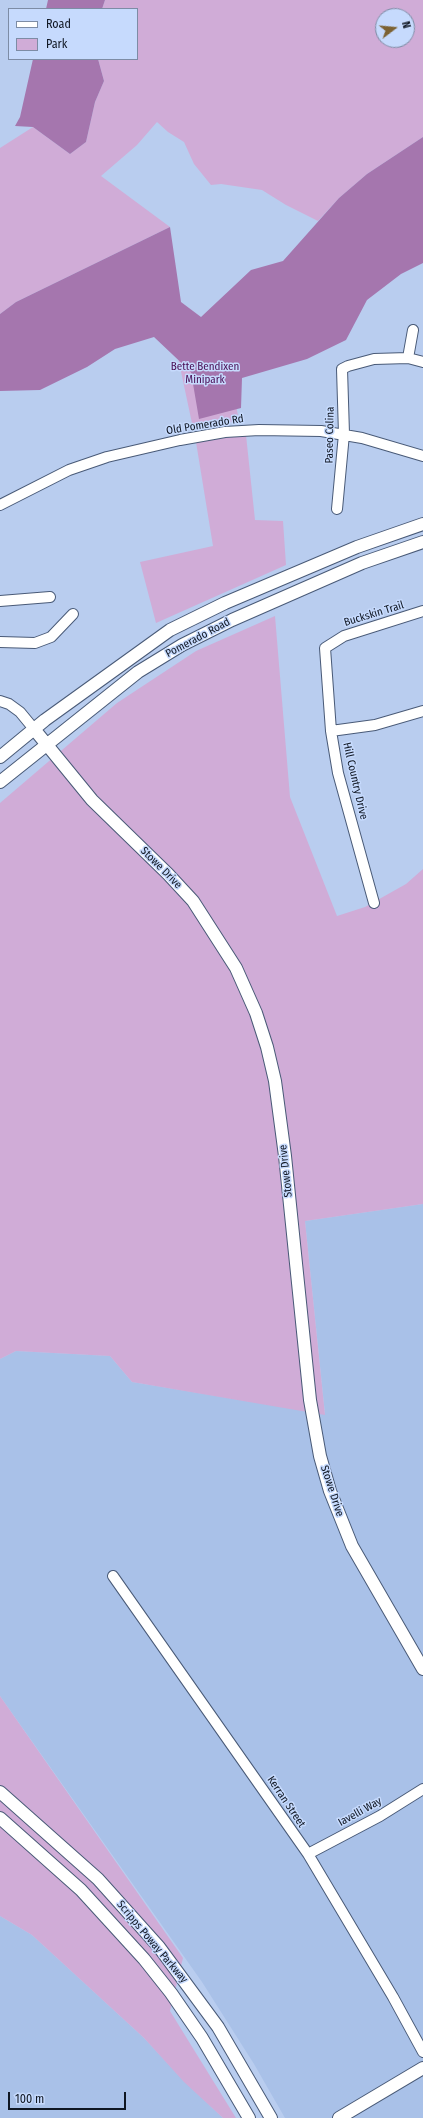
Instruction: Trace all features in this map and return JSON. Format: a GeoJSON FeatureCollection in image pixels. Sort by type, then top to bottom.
{"type":"FeatureCollection","features":[{"type":"Feature","properties":{"kind":"main road","name":"Pomerado Road"},"geometry":{"type":"LineString","coordinates":[[0,757],[34,729],[170,630],[225,602],[358,547],[423,524]]}},
{"type":"Feature","properties":{"kind":"main road","name":"Pomerado Road"},"geometry":{"type":"LineString","coordinates":[[0,782],[138,672],[182,645],[246,613],[362,563],[423,542]]}},
{"type":"Feature","properties":{"kind":"main road","name":"Stowe Drive"},"geometry":{"type":"LineString","coordinates":[[34,729],[92,800],[168,874],[193,901],[236,968],[256,1013],[267,1047],[275,1081],[286,1156],[310,1400],[320,1456],[330,1491],[352,1546],[423,1669]]}},
{"type":"Feature","properties":{"kind":"main road","name":"Scripps Poway Parkway"},"geometry":{"type":"LineString","coordinates":[[0,1792],[98,1879],[159,1947],[218,2027],[271,2118]]}},
{"type":"Feature","properties":{"kind":"main road","name":"Scripps Poway Parkway"},"geometry":{"type":"LineString","coordinates":[[0,1818],[81,1890],[144,1959],[171,1993],[202,2038],[250,2118]]}},
{"type":"Feature","properties":{"kind":"main road"},"geometry":{"type":"LineString","coordinates":[[339,2118],[423,2068]]}},
{"type":"Feature","properties":{"kind":"street"},"geometry":{"type":"LineString","coordinates":[[414,330],[408,358],[423,362]]}},
{"type":"Feature","properties":{"kind":"street","name":"Paseo Colina"},"geometry":{"type":"LineString","coordinates":[[337,509],[344,434],[341,378],[342,369],[374,359],[408,358]]}},
{"type":"Feature","properties":{"kind":"street","name":"Old Pomerado Rd"},"geometry":{"type":"LineString","coordinates":[[0,505],[70,470],[107,457],[180,440],[225,432],[307,430],[344,434],[423,456]]}},
{"type":"Feature","properties":{"kind":"street"},"geometry":{"type":"LineString","coordinates":[[0,601],[50,597]]}},
{"type":"Feature","properties":{"kind":"street","name":"Buckskin Trail"},"geometry":{"type":"LineString","coordinates":[[332,642],[344,636],[423,611]]}},
{"type":"Feature","properties":{"kind":"street"},"geometry":{"type":"LineString","coordinates":[[0,642],[35,642],[51,637],[73,614]]}},
{"type":"Feature","properties":{"kind":"street","name":"Hill Country Drive"},"geometry":{"type":"LineString","coordinates":[[332,642],[325,648],[331,730],[338,773],[374,903]]}},
{"type":"Feature","properties":{"kind":"street"},"geometry":{"type":"LineString","coordinates":[[0,700],[9,704],[20,712],[34,729]]}},
{"type":"Feature","properties":{"kind":"street"},"geometry":{"type":"LineString","coordinates":[[331,730],[375,725],[423,711]]}},
{"type":"Feature","properties":{"kind":"street","name":"Kerran Street"},"geometry":{"type":"LineString","coordinates":[[113,1576],[308,1854],[393,1997],[423,2052]]}},
{"type":"Feature","properties":{"kind":"street","name":"Iavelli Way"},"geometry":{"type":"LineString","coordinates":[[308,1854],[380,1816],[423,1789]]}},
{"type":"Feature","properties":{"kind":"shaded area"},"geometry":{"type":"Polygon","coordinates":[[[423,1204],[423,2118],[285,2118],[254,2064],[202,1982],[0,1696],[0,1359],[16,1351],[110,1356],[132,1382],[325,1414],[305,1221],[423,1204]]]}},
{"type":"Feature","properties":{"kind":"shaded area"},"geometry":{"type":"Polygon","coordinates":[[[0,1916],[32,1935],[144,2038],[184,2081],[223,2118],[0,2118],[0,1916]]]}},
{"type":"Feature","properties":{"kind":"green space"},"geometry":{"type":"Polygon","coordinates":[[[48,0],[105,0],[102,8],[46,8],[48,0]]]}},
{"type":"Feature","properties":{"kind":"green space"},"geometry":{"type":"Polygon","coordinates":[[[105,0],[423,0],[423,137],[367,174],[339,198],[318,221],[286,205],[262,190],[221,184],[211,185],[194,164],[184,142],[168,132],[157,122],[137,145],[101,176],[170,227],[16,302],[0,314],[0,148],[33,127],[70,154],[86,142],[95,102],[104,81],[98,60],[138,60],[138,8],[102,8],[105,0]]]}},
{"type":"Feature","properties":{"kind":"green space"},"geometry":{"type":"Polygon","coordinates":[[[33,60],[98,60],[104,81],[95,102],[86,142],[70,154],[33,127],[15,126],[20,117],[33,60]]]}},
{"type":"Feature","properties":{"kind":"green space"},"geometry":{"type":"Polygon","coordinates":[[[423,137],[423,263],[401,274],[367,300],[346,340],[307,359],[242,378],[241,408],[199,419],[191,372],[154,337],[115,349],[87,367],[40,390],[0,391],[0,314],[16,302],[170,227],[181,302],[201,317],[251,270],[283,261],[339,198],[367,174],[423,137]]]}},
{"type":"Feature","properties":{"kind":"green space","name":"Bette Bendixen Minipark"},"geometry":{"type":"Polygon","coordinates":[[[176,348],[225,348],[239,421],[193,428],[176,348]]]}},
{"type":"Feature","properties":{"kind":"green space"},"geometry":{"type":"Polygon","coordinates":[[[246,435],[255,520],[283,521],[286,565],[156,623],[140,562],[213,546],[196,442],[246,435]]]}},
{"type":"Feature","properties":{"kind":"green space"},"geometry":{"type":"Polygon","coordinates":[[[275,616],[290,797],[337,916],[365,907],[406,884],[423,869],[423,1204],[305,1221],[325,1415],[132,1382],[110,1356],[16,1351],[0,1359],[0,803],[117,703],[196,651],[275,616]]]}},
{"type":"Feature","properties":{"kind":"green space"},"geometry":{"type":"Polygon","coordinates":[[[0,1696],[183,1958],[170,2011],[236,2118],[223,2118],[184,2082],[144,2038],[32,1935],[0,1916],[0,1696]]]}}]}
